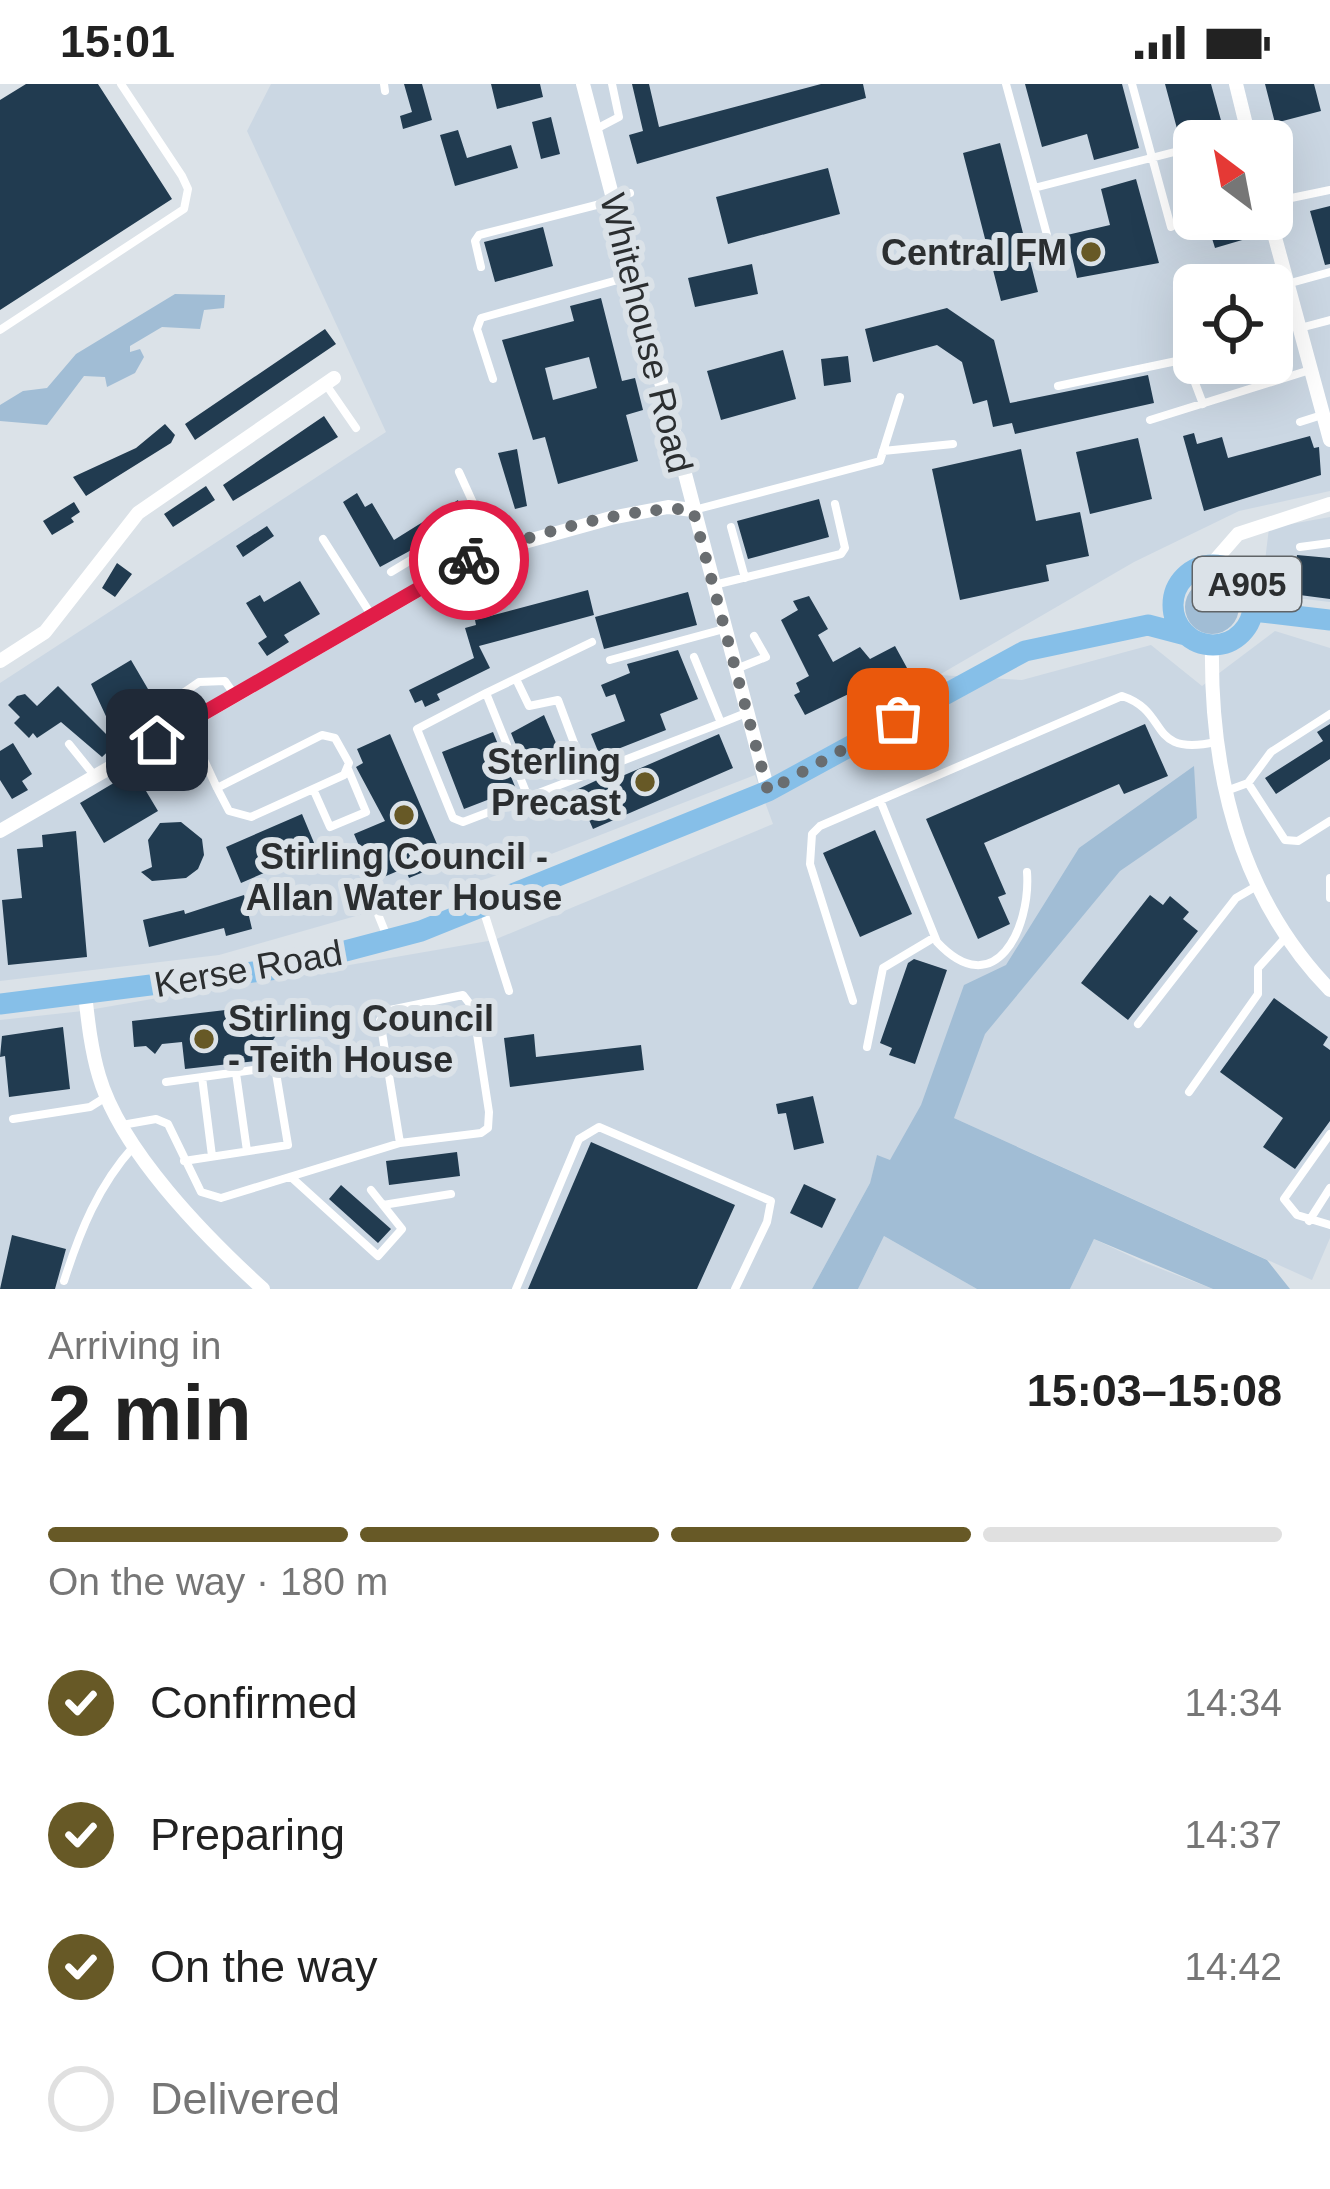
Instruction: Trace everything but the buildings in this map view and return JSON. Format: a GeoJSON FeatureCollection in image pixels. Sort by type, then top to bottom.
{"type":"FeatureCollection","features":[{"type":"Feature","properties":{"kind":"main road","name":"A905"},"geometry":{"type":"LineString","coordinates":[[1148,625],[1187,574],[1210,565],[1243,578],[1253,611]]}},
{"type":"Feature","properties":{"kind":"main road","name":"A905"},"geometry":{"type":"LineString","coordinates":[[1174,595],[1174,616],[1186,635],[1212,645],[1234,639],[1253,611]]}},
{"type":"Feature","properties":{"kind":"main road","name":"A905"},"geometry":{"type":"LineString","coordinates":[[1253,611],[1330,620]]}},
{"type":"Feature","properties":{"kind":"main road","name":"Kerse Road"},"geometry":{"type":"LineString","coordinates":[[0,1004],[277,969],[389,941],[768,791],[1024,651],[1148,625],[1186,635]]}},
{"type":"Feature","properties":{"kind":"street","name":"Whitehouse Road"},"geometry":{"type":"LineString","coordinates":[[583,84],[768,791]]}},
{"type":"Feature","properties":{"kind":"street"},"geometry":{"type":"LineString","coordinates":[[1236,84],[1245,120]]}},
{"type":"Feature","properties":{"kind":"street"},"geometry":{"type":"LineString","coordinates":[[1293,306],[1330,440]]}},
{"type":"Feature","properties":{"kind":"street"},"geometry":{"type":"LineString","coordinates":[[0,661],[45,632],[138,513],[330,381]]}},
{"type":"Feature","properties":{"kind":"street"},"geometry":{"type":"LineString","coordinates":[[1210,565],[1238,534],[1330,504]]}},
{"type":"Feature","properties":{"kind":"street"},"geometry":{"type":"LineString","coordinates":[[0,830],[457,565],[611,518],[668,507],[693,510]]}},
{"type":"Feature","properties":{"kind":"street"},"geometry":{"type":"LineString","coordinates":[[1212,645],[1225,792],[1255,886],[1285,938],[1328,983]]}},
{"type":"Feature","properties":{"kind":"street"},"geometry":{"type":"LineString","coordinates":[[85,994],[90,1040],[120,1125],[262,1289]]}},
{"type":"Feature","properties":{"kind":"lane"},"geometry":{"type":"LineString","coordinates":[[0,330],[184,209],[188,189],[182,176],[121,84]]}},
{"type":"Feature","properties":{"kind":"lane"},"geometry":{"type":"LineString","coordinates":[[595,129],[619,117],[612,84]]}},
{"type":"Feature","properties":{"kind":"lane"},"geometry":{"type":"LineString","coordinates":[[1006,84],[1047,235]]}},
{"type":"Feature","properties":{"kind":"lane"},"geometry":{"type":"LineString","coordinates":[[1132,84],[1171,227]]}},
{"type":"Feature","properties":{"kind":"lane"},"geometry":{"type":"LineString","coordinates":[[1034,188],[1173,152]]}},
{"type":"Feature","properties":{"kind":"lane"},"geometry":{"type":"LineString","coordinates":[[1293,198],[1330,190]]}},
{"type":"Feature","properties":{"kind":"lane"},"geometry":{"type":"LineString","coordinates":[[481,267],[475,242],[479,235],[630,193]]}},
{"type":"Feature","properties":{"kind":"lane"},"geometry":{"type":"LineString","coordinates":[[1293,282],[1330,272]]}},
{"type":"Feature","properties":{"kind":"lane"},"geometry":{"type":"LineString","coordinates":[[493,379],[477,329],[481,318],[632,276]]}},
{"type":"Feature","properties":{"kind":"lane"},"geometry":{"type":"LineString","coordinates":[[1299,328],[1330,320]]}},
{"type":"Feature","properties":{"kind":"lane"},"geometry":{"type":"LineString","coordinates":[[1058,386],[1186,359],[1203,404]]}},
{"type":"Feature","properties":{"kind":"lane"},"geometry":{"type":"LineString","coordinates":[[1150,420],[1310,370]]}},
{"type":"Feature","properties":{"kind":"lane"},"geometry":{"type":"LineString","coordinates":[[330,381],[356,428]]}},
{"type":"Feature","properties":{"kind":"lane"},"geometry":{"type":"LineString","coordinates":[[693,510],[880,461],[900,397]]}},
{"type":"Feature","properties":{"kind":"lane"},"geometry":{"type":"LineString","coordinates":[[1300,422],[1323,415]]}},
{"type":"Feature","properties":{"kind":"lane"},"geometry":{"type":"LineString","coordinates":[[883,451],[953,444]]}},
{"type":"Feature","properties":{"kind":"lane"},"geometry":{"type":"LineString","coordinates":[[459,472],[495,550]]}},
{"type":"Feature","properties":{"kind":"lane"},"geometry":{"type":"LineString","coordinates":[[712,586],[844,552],[835,504]]}},
{"type":"Feature","properties":{"kind":"lane"},"geometry":{"type":"LineString","coordinates":[[731,526],[745,578]]}},
{"type":"Feature","properties":{"kind":"lane"},"geometry":{"type":"LineString","coordinates":[[323,539],[370,614]]}},
{"type":"Feature","properties":{"kind":"lane"},"geometry":{"type":"LineString","coordinates":[[391,572],[444,540],[457,565]]}},
{"type":"Feature","properties":{"kind":"lane"},"geometry":{"type":"LineString","coordinates":[[1300,547],[1330,543]]}},
{"type":"Feature","properties":{"kind":"lane"},"geometry":{"type":"LineString","coordinates":[[610,660],[724,628]]}},
{"type":"Feature","properties":{"kind":"lane"},"geometry":{"type":"LineString","coordinates":[[735,670],[766,657],[754,636]]}},
{"type":"Feature","properties":{"kind":"lane"},"geometry":{"type":"LineString","coordinates":[[592,642],[420,726],[417,733],[458,821],[746,713]]}},
{"type":"Feature","properties":{"kind":"lane"},"geometry":{"type":"LineString","coordinates":[[694,657],[722,723]]}},
{"type":"Feature","properties":{"kind":"lane"},"geometry":{"type":"LineString","coordinates":[[516,679],[529,706],[558,700],[586,775]]}},
{"type":"Feature","properties":{"kind":"lane"},"geometry":{"type":"LineString","coordinates":[[134,728],[199,682],[225,681],[234,694]]}},
{"type":"Feature","properties":{"kind":"lane"},"geometry":{"type":"LineString","coordinates":[[487,693],[527,797]]}},
{"type":"Feature","properties":{"kind":"lane"},"geometry":{"type":"LineString","coordinates":[[853,1001],[810,864],[810,845],[820,826],[1122,696],[1139,701],[1168,743],[1187,748],[1218,742]]}},
{"type":"Feature","properties":{"kind":"lane"},"geometry":{"type":"LineString","coordinates":[[1225,792],[1248,783],[1271,752],[1330,714]]}},
{"type":"Feature","properties":{"kind":"lane"},"geometry":{"type":"LineString","coordinates":[[187,723],[229,811],[251,818],[344,776],[347,767]]}},
{"type":"Feature","properties":{"kind":"lane"},"geometry":{"type":"LineString","coordinates":[[217,788],[322,735],[335,738],[366,812],[330,827],[314,791]]}},
{"type":"Feature","properties":{"kind":"lane"},"geometry":{"type":"LineString","coordinates":[[69,744],[95,776]]}},
{"type":"Feature","properties":{"kind":"lane"},"geometry":{"type":"LineString","coordinates":[[1248,783],[1285,840],[1298,841],[1330,821]]}},
{"type":"Feature","properties":{"kind":"lane"},"geometry":{"type":"LineString","coordinates":[[880,800],[934,938],[950,956],[968,964],[987,964],[1005,955],[1025,918],[1027,872]]}},
{"type":"Feature","properties":{"kind":"lane"},"geometry":{"type":"LineString","coordinates":[[1330,878],[1330,898]]}},
{"type":"Feature","properties":{"kind":"lane"},"geometry":{"type":"LineString","coordinates":[[1138,1024],[1236,898],[1255,886]]}},
{"type":"Feature","properties":{"kind":"lane"},"geometry":{"type":"LineString","coordinates":[[371,897],[389,941]]}},
{"type":"Feature","properties":{"kind":"lane"},"geometry":{"type":"LineString","coordinates":[[482,908],[509,991]]}},
{"type":"Feature","properties":{"kind":"lane"},"geometry":{"type":"LineString","coordinates":[[867,1047],[883,968],[934,938]]}},
{"type":"Feature","properties":{"kind":"lane"},"geometry":{"type":"LineString","coordinates":[[1189,1093],[1258,994],[1258,968],[1285,938]]}},
{"type":"Feature","properties":{"kind":"lane"},"geometry":{"type":"LineString","coordinates":[[120,1125],[146,1120],[168,1124],[201,1192],[221,1198],[400,1143],[488,1129],[473,1008],[463,995],[391,1010],[380,1020],[400,1143]]}},
{"type":"Feature","properties":{"kind":"lane"},"geometry":{"type":"LineString","coordinates":[[166,1082],[275,1067],[288,1145],[184,1161]]}},
{"type":"Feature","properties":{"kind":"lane"},"geometry":{"type":"LineString","coordinates":[[236,1072],[248,1151]]}},
{"type":"Feature","properties":{"kind":"lane"},"geometry":{"type":"LineString","coordinates":[[202,1077],[212,1156]]}},
{"type":"Feature","properties":{"kind":"lane"},"geometry":{"type":"LineString","coordinates":[[13,1119],[90,1107],[107,1096]]}},
{"type":"Feature","properties":{"kind":"lane"},"geometry":{"type":"LineString","coordinates":[[516,1289],[579,1138],[599,1127],[771,1201],[767,1222],[735,1289]]}},
{"type":"Feature","properties":{"kind":"lane"},"geometry":{"type":"LineString","coordinates":[[1330,1134],[1284,1199],[1309,1221],[1330,1225]]}},
{"type":"Feature","properties":{"kind":"lane"},"geometry":{"type":"LineString","coordinates":[[64,1282],[90,1209],[110,1172],[134,1145]]}},
{"type":"Feature","properties":{"kind":"lane"},"geometry":{"type":"LineString","coordinates":[[291,1177],[379,1256],[402,1233],[371,1190]]}},
{"type":"Feature","properties":{"kind":"lane"},"geometry":{"type":"LineString","coordinates":[[1309,1221],[1330,1188]]}},
{"type":"Feature","properties":{"kind":"lane"},"geometry":{"type":"LineString","coordinates":[[383,1205],[451,1194]]}},
{"type":"Feature","properties":{"kind":"shaded area"},"geometry":{"type":"Polygon","coordinates":[[[271,84],[1330,84],[1330,491],[1239,511],[1134,562],[939,675],[1022,680],[1151,645],[1202,686],[1275,631],[1330,648],[1330,1238],[1312,1280],[954,1118],[890,1161],[877,1156],[870,1183],[812,1289],[0,1289],[0,1020],[83,1011],[494,940],[773,824],[755,775],[489,878],[219,955],[0,981],[0,683],[386,432],[247,131],[271,84]]]}},
{"type":"Feature","properties":{"kind":"shaded area"},"geometry":{"type":"Polygon","coordinates":[[[175,294],[225,295],[224,308],[204,310],[200,329],[162,327],[130,346],[130,352],[140,349],[144,357],[135,373],[107,387],[105,377],[84,376],[47,425],[0,421],[0,405],[23,391],[47,388],[76,354],[175,294]]]}},
{"type":"Feature","properties":{"kind":"shaded area"},"geometry":{"type":"Polygon","coordinates":[[[1330,517],[1330,602],[1261,594],[1269,528],[1330,517]]]}},
{"type":"Feature","properties":{"kind":"shaded area"},"geometry":{"type":"Polygon","coordinates":[[[1212,580],[1231,588],[1239,607],[1231,626],[1212,634],[1193,626],[1185,607],[1193,588],[1212,580]]]}},
{"type":"Feature","properties":{"kind":"shaded area"},"geometry":{"type":"Polygon","coordinates":[[[1194,766],[1197,818],[1120,871],[985,1034],[954,1118],[1267,1260],[1290,1289],[1213,1289],[1094,1239],[1070,1289],[977,1289],[884,1236],[858,1289],[812,1289],[870,1183],[877,1155],[890,1160],[921,1105],[964,985],[1006,965],[1079,848],[1194,766]]]}},
{"type":"Feature","properties":{"kind":"shaded area"},"geometry":{"type":"Polygon","coordinates":[[[884,1236],[977,1289],[858,1289],[884,1236]]]}},
{"type":"Feature","properties":{"kind":"shaded area"},"geometry":{"type":"Polygon","coordinates":[[[1094,1239],[1143,1262],[1213,1289],[1070,1289],[1094,1239]]]}},
{"type":"Feature","properties":{"kind":"way so far"},"geometry":{"type":"LineString","coordinates":[[469,560],[611,518],[668,507],[693,510],[768,791],[898,719]]}},
{"type":"Feature","properties":{"kind":"place","name":"Central FM"},"geometry":{"type":"Point","coordinates":[1091,252]}},
{"type":"Feature","properties":{"kind":"place","name":"Sterling Precast"},"geometry":{"type":"Point","coordinates":[645,782]}},
{"type":"Feature","properties":{"kind":"place","name":"Stirling Council - Allan Water House"},"geometry":{"type":"Point","coordinates":[404,815]}},
{"type":"Feature","properties":{"kind":"place","name":"Stirling Council - Teith House"},"geometry":{"type":"Point","coordinates":[204,1039]}},
{"type":"Feature","properties":{"kind":"route"},"geometry":{"type":"LineString","coordinates":[[157,740],[469,560]]}}]}
